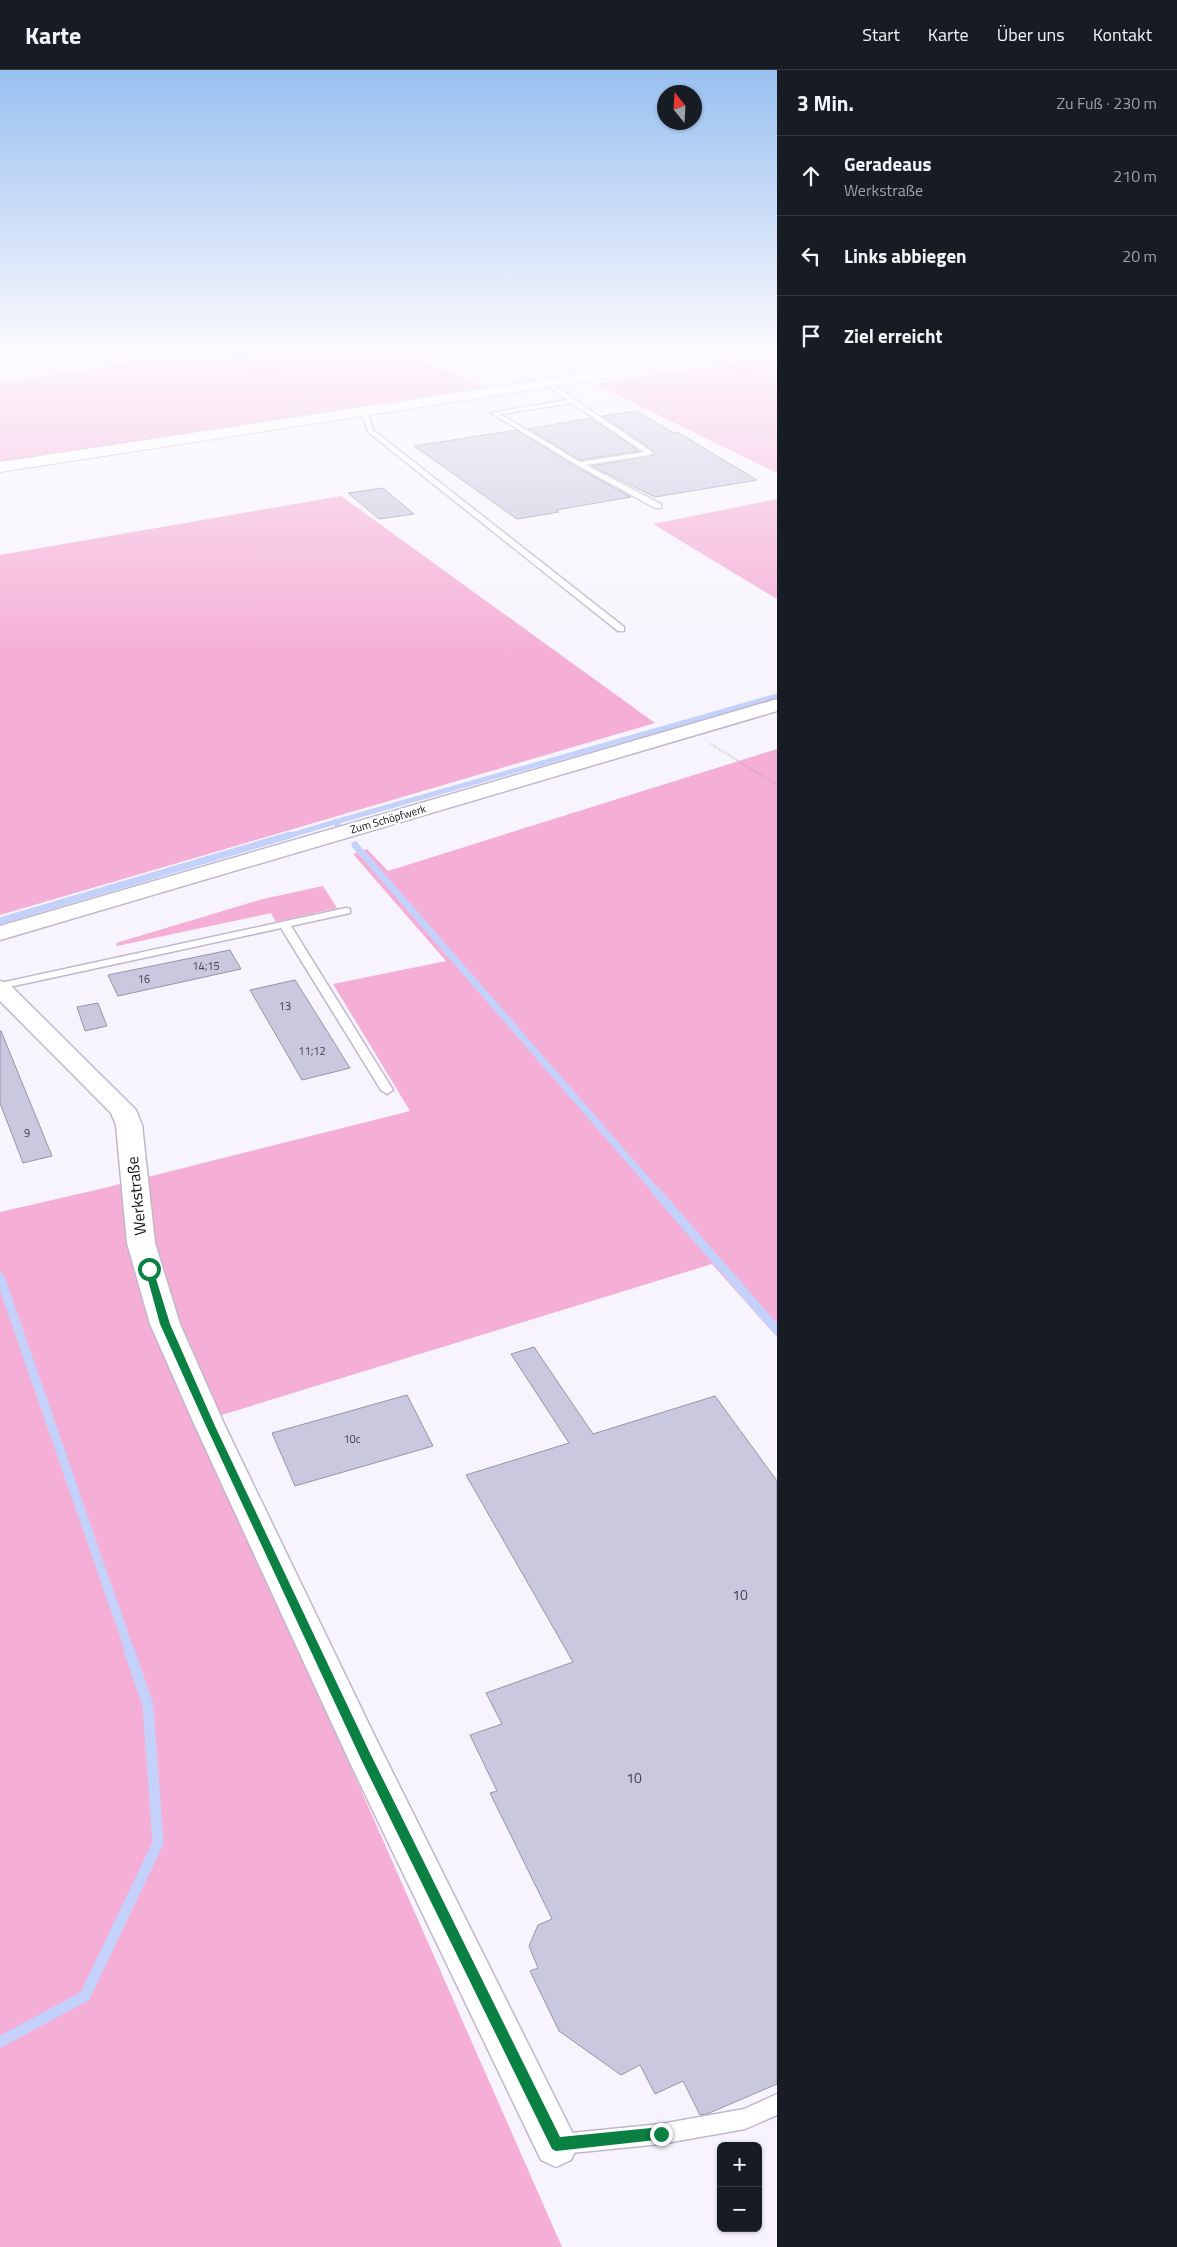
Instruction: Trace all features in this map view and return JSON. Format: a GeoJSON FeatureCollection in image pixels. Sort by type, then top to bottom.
{"type":"FeatureCollection","features":[{"type":"Feature","properties":{"kind":"street"},"geometry":{"type":"LineString","coordinates":[[0,468],[120,453]]}},
{"type":"Feature","properties":{"kind":"street","name":"Zum Schöpfwerk"},"geometry":{"type":"LineString","coordinates":[[0,933],[777,705]]}},
{"type":"Feature","properties":{"kind":"street","name":"Werkstraße"},"geometry":{"type":"LineString","coordinates":[[0,987],[123,1110],[129,1125],[141,1243],[165,1324],[210,1426],[361,1746],[556,2144]]}},
{"type":"Feature","properties":{"kind":"lane"},"geometry":{"type":"LineString","coordinates":[[398,453],[621,628]]}},
{"type":"Feature","properties":{"kind":"lane"},"geometry":{"type":"LineString","coordinates":[[560,453],[658,506]]}},
{"type":"Feature","properties":{"kind":"lane"},"geometry":{"type":"LineString","coordinates":[[579,464],[649,453]]}},
{"type":"Feature","properties":{"kind":"lane"},"geometry":{"type":"LineString","coordinates":[[0,987],[346,911]]}},
{"type":"Feature","properties":{"kind":"lane"},"geometry":{"type":"LineString","coordinates":[[284,924],[387,1090]]}},
{"type":"Feature","properties":{"kind":"lane"},"geometry":{"type":"LineString","coordinates":[[556,2144],[661,2134],[745,2119],[777,2104]]}},
{"type":"Feature","properties":{"kind":"path"},"geometry":{"type":"LineString","coordinates":[[689,731],[777,785]]}},
{"type":"Feature","properties":{"kind":"shaded area"},"geometry":{"type":"Polygon","coordinates":[[[0,453],[61,453],[0,462],[0,453]]]}},
{"type":"Feature","properties":{"kind":"shaded area"},"geometry":{"type":"Polygon","coordinates":[[[735,453],[777,453],[777,473],[735,453]]]}},
{"type":"Feature","properties":{"kind":"shaded area"},"geometry":{"type":"Polygon","coordinates":[[[341,496],[655,723],[0,915],[0,555],[341,496]]]}},
{"type":"Feature","properties":{"kind":"shaded area"},"geometry":{"type":"Polygon","coordinates":[[[777,499],[777,599],[653,524],[777,499]]]}},
{"type":"Feature","properties":{"kind":"shaded area"},"geometry":{"type":"Polygon","coordinates":[[[777,749],[777,1337],[712,1264],[199,1422],[562,2247],[0,2247],[0,1212],[96,1190],[410,1111],[333,984],[446,961],[353,854],[367,849],[388,871],[777,749]]]}},
{"type":"Feature","properties":{"kind":"shaded area"},"geometry":{"type":"Polygon","coordinates":[[[323,886],[337,908],[276,922],[271,913],[117,946],[116,943],[263,899],[323,886]]]}},
{"type":"Feature","properties":{"kind":"building"},"geometry":{"type":"Polygon","coordinates":[[[423,453],[553,453],[631,497],[556,510],[559,512],[517,519],[423,453]]]}},
{"type":"Feature","properties":{"kind":"building"},"geometry":{"type":"Polygon","coordinates":[[[568,453],[629,453],[580,460],[568,453]]]}},
{"type":"Feature","properties":{"kind":"building"},"geometry":{"type":"Polygon","coordinates":[[[654,453],[711,453],[757,480],[655,497],[592,466],[654,455],[654,453]]]}},
{"type":"Feature","properties":{"kind":"building"},"geometry":{"type":"Polygon","coordinates":[[[383,488],[414,514],[379,519],[348,493],[383,488]]]}},
{"type":"Feature","properties":{"kind":"building"},"geometry":{"type":"Polygon","coordinates":[[[230,950],[241,969],[118,996],[108,975],[230,950]]]}},
{"type":"Feature","properties":{"kind":"building"},"geometry":{"type":"Polygon","coordinates":[[[295,980],[350,1068],[302,1080],[250,990],[295,980]]]}},
{"type":"Feature","properties":{"kind":"building"},"geometry":{"type":"Polygon","coordinates":[[[98,1003],[107,1026],[85,1031],[77,1007],[98,1003]]]}},
{"type":"Feature","properties":{"kind":"building"},"geometry":{"type":"Polygon","coordinates":[[[0,1031],[52,1156],[23,1163],[0,1103],[0,1031]]]}},
{"type":"Feature","properties":{"kind":"building"},"geometry":{"type":"Polygon","coordinates":[[[534,1347],[593,1434],[715,1396],[777,1481],[777,2084],[707,2114],[700,2115],[683,2081],[655,2094],[640,2065],[621,2075],[559,2031],[530,1971],[538,1968],[529,1946],[538,1925],[552,1919],[490,1793],[497,1791],[470,1735],[502,1724],[486,1693],[573,1662],[466,1475],[569,1443],[511,1354],[534,1347]]]}},
{"type":"Feature","properties":{"kind":"building"},"geometry":{"type":"Polygon","coordinates":[[[407,1395],[433,1446],[295,1486],[272,1433],[407,1395]]]}},
{"type":"Feature","properties":{"kind":"waterway"},"geometry":{"type":"LineString","coordinates":[[335,822],[777,696]]}},
{"type":"Feature","properties":{"kind":"waterway"},"geometry":{"type":"LineString","coordinates":[[285,837],[335,822]]}},
{"type":"Feature","properties":{"kind":"waterway"},"geometry":{"type":"LineString","coordinates":[[335,822],[339,827]]}},
{"type":"Feature","properties":{"kind":"waterway"},"geometry":{"type":"LineString","coordinates":[[0,921],[290,835]]}},
{"type":"Feature","properties":{"kind":"waterway"},"geometry":{"type":"LineString","coordinates":[[355,845],[657,1192]]}},
{"type":"Feature","properties":{"kind":"waterway"},"geometry":{"type":"LineString","coordinates":[[655,1190],[777,1330]]}},
{"type":"Feature","properties":{"kind":"waterway"},"geometry":{"type":"LineString","coordinates":[[0,1277],[130,1652]]}},
{"type":"Feature","properties":{"kind":"waterway"},"geometry":{"type":"LineString","coordinates":[[0,2042],[85,1996],[158,1843],[148,1705],[129,1650]]}},
{"type":"Feature","properties":{"kind":"route"},"geometry":{"type":"LineString","coordinates":[[149,1269],[165,1324],[210,1426],[365,1755],[556,2144],[661,2134]]}}]}
